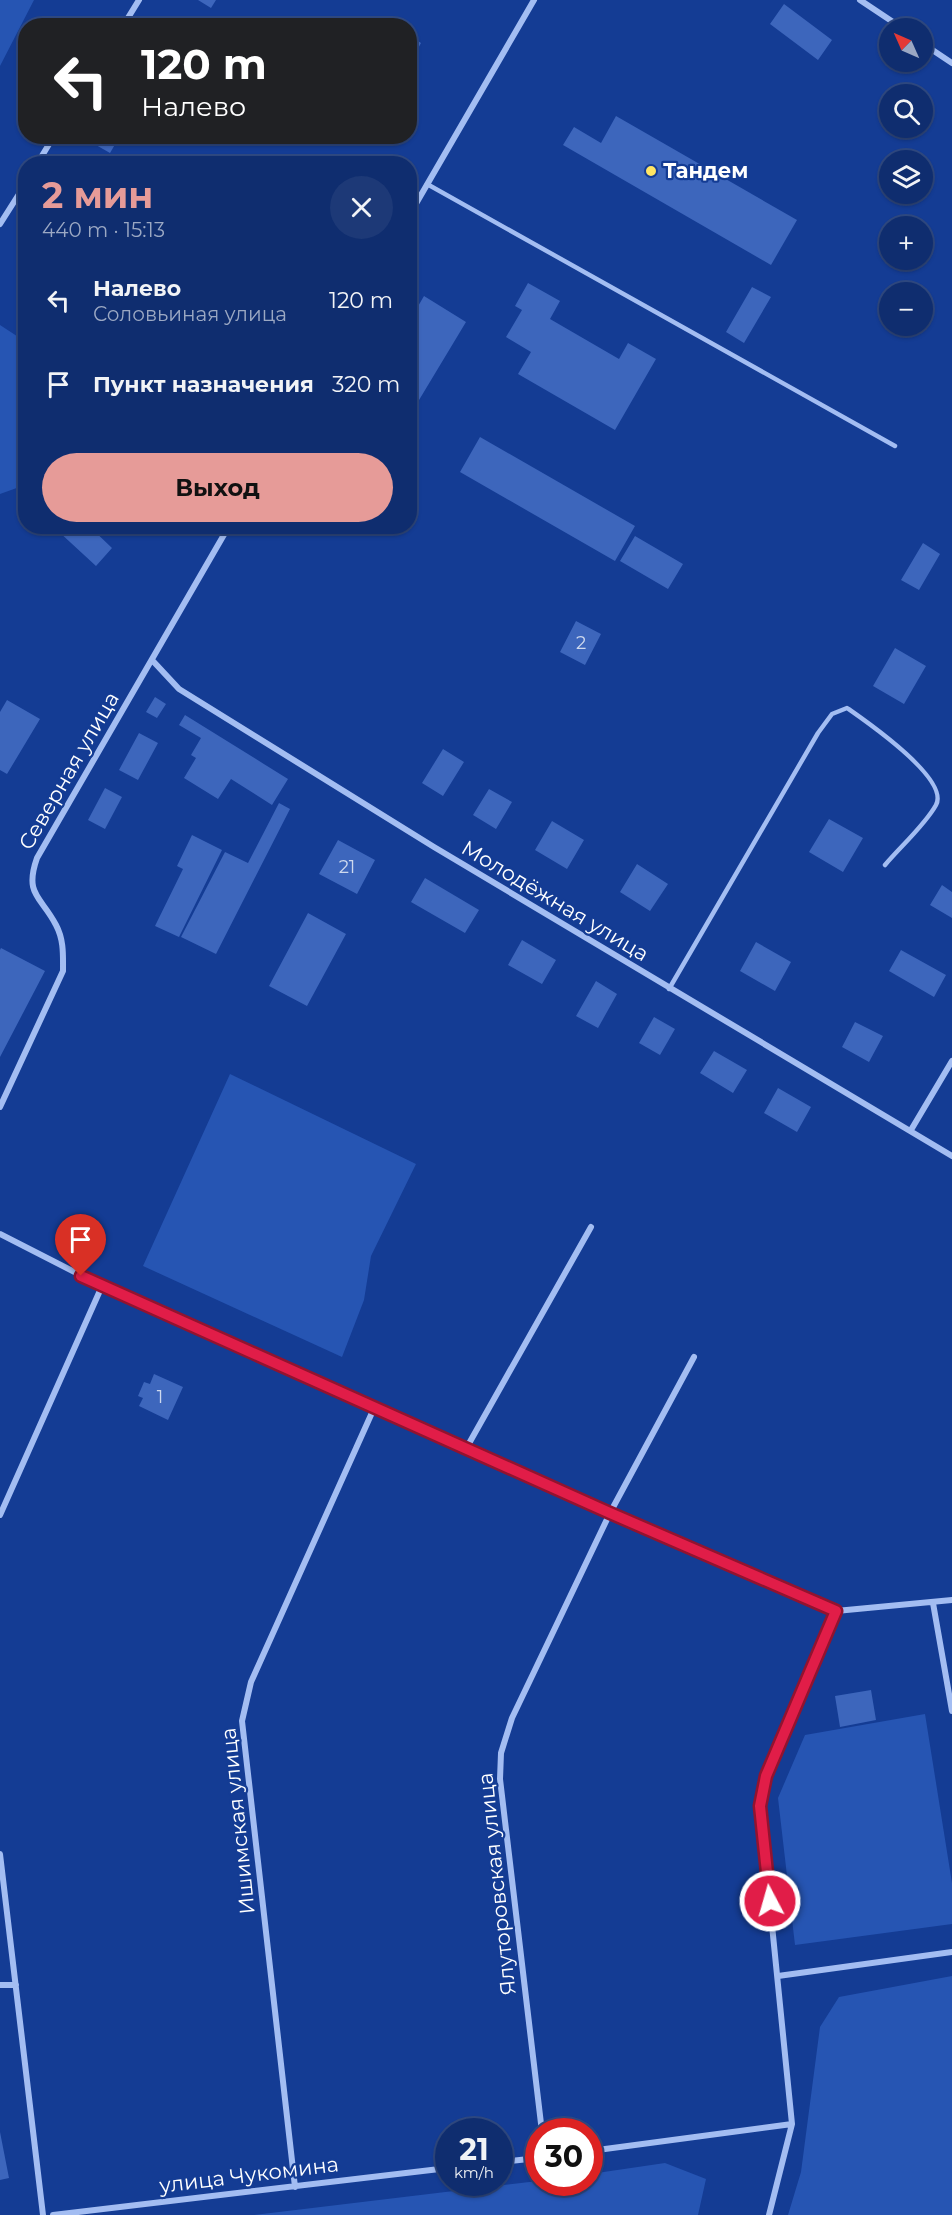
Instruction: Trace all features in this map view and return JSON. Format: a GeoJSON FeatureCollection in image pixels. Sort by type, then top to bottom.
{"type":"FeatureCollection","features":[{"type":"Feature","properties":{"kind":"street"},"geometry":{"type":"LineString","coordinates":[[128,18],[139,0]]}},
{"type":"Feature","properties":{"kind":"street"},"geometry":{"type":"LineString","coordinates":[[417,202],[534,0]]}},
{"type":"Feature","properties":{"kind":"street"},"geometry":{"type":"LineString","coordinates":[[860,0],[887,18]]}},
{"type":"Feature","properties":{"kind":"street"},"geometry":{"type":"LineString","coordinates":[[933,50],[952,63]]}},
{"type":"Feature","properties":{"kind":"street"},"geometry":{"type":"LineString","coordinates":[[0,224],[18,196]]}},
{"type":"Feature","properties":{"kind":"street","name":"Северная улица"},"geometry":{"type":"LineString","coordinates":[[0,1107],[63,971],[63,947],[57,926],[34,892],[30,876],[37,858],[224,534]]}},
{"type":"Feature","properties":{"kind":"street","name":"Молодёжная улица"},"geometry":{"type":"LineString","coordinates":[[152,660],[179,689],[434,848],[952,1156]]}},
{"type":"Feature","properties":{"kind":"street"},"geometry":{"type":"LineString","coordinates":[[911,1130],[952,1061]]}},
{"type":"Feature","properties":{"kind":"street"},"geometry":{"type":"LineString","coordinates":[[467,1447],[591,1227]]}},
{"type":"Feature","properties":{"kind":"street"},"geometry":{"type":"LineString","coordinates":[[0,1234],[102,1286],[467,1447],[610,1513],[836,1611],[952,1600]]}},
{"type":"Feature","properties":{"kind":"street"},"geometry":{"type":"LineString","coordinates":[[0,1515],[102,1286]]}},
{"type":"Feature","properties":{"kind":"street","name":"Ялуторовская улица"},"geometry":{"type":"LineString","coordinates":[[540,2118],[500,1779],[501,1753],[512,1718],[610,1513],[694,1357]]}},
{"type":"Feature","properties":{"kind":"street","name":"Ишимская улица"},"geometry":{"type":"LineString","coordinates":[[295,2187],[242,1721],[251,1682],[375,1406]]}},
{"type":"Feature","properties":{"kind":"street"},"geometry":{"type":"LineString","coordinates":[[933,1603],[952,1711]]}},
{"type":"Feature","properties":{"kind":"street"},"geometry":{"type":"LineString","coordinates":[[769,2215],[792,2124],[760,1806],[766,1776],[836,1611]]}},
{"type":"Feature","properties":{"kind":"street"},"geometry":{"type":"LineString","coordinates":[[0,1854],[43,2215]]}},
{"type":"Feature","properties":{"kind":"street"},"geometry":{"type":"LineString","coordinates":[[778,1976],[952,1952]]}},
{"type":"Feature","properties":{"kind":"street"},"geometry":{"type":"LineString","coordinates":[[0,1985],[16,1984]]}},
{"type":"Feature","properties":{"kind":"street"},"geometry":{"type":"LineString","coordinates":[[603,2149],[792,2124]]}},
{"type":"Feature","properties":{"kind":"street","name":"улица Чукомина"},"geometry":{"type":"LineString","coordinates":[[53,2215],[435,2170]]}},
{"type":"Feature","properties":{"kind":"lane"},"geometry":{"type":"LineString","coordinates":[[427,184],[895,446]]}},
{"type":"Feature","properties":{"kind":"lane"},"geometry":{"type":"LineString","coordinates":[[669,989],[818,733],[832,714],[846,708],[926,772],[938,789],[937,804],[885,865]]}},
{"type":"Feature","properties":{"kind":"shaded area"},"geometry":{"type":"Polygon","coordinates":[[[0,0],[34,0],[25,18],[18,18],[18,31],[0,66],[0,0]]]}},
{"type":"Feature","properties":{"kind":"shaded area"},"geometry":{"type":"Polygon","coordinates":[[[0,325],[18,337],[18,488],[0,494],[0,325]]]}},
{"type":"Feature","properties":{"kind":"shaded area"},"geometry":{"type":"Polygon","coordinates":[[[230,1074],[416,1164],[371,1256],[364,1300],[342,1357],[143,1266],[230,1074]]]}},
{"type":"Feature","properties":{"kind":"shaded area"},"geometry":{"type":"Polygon","coordinates":[[[925,1714],[952,1883],[952,1924],[795,1945],[778,1798],[805,1735],[925,1714]]]}},
{"type":"Feature","properties":{"kind":"shaded area"},"geometry":{"type":"Polygon","coordinates":[[[952,1976],[952,2215],[788,2215],[801,2172],[820,2027],[839,1997],[952,1976]]]}},
{"type":"Feature","properties":{"kind":"shaded area"},"geometry":{"type":"Polygon","coordinates":[[[665,2163],[706,2179],[698,2215],[254,2215],[435,2193],[435,2196],[513,2196],[513,2184],[525,2183],[525,2196],[603,2196],[603,2172],[665,2163]]]}},
{"type":"Feature","properties":{"kind":"building"},"geometry":{"type":"Polygon","coordinates":[[[198,0],[216,0],[211,8],[198,0]]]}},
{"type":"Feature","properties":{"kind":"building"},"geometry":{"type":"Polygon","coordinates":[[[784,4],[832,40],[818,60],[770,24],[784,4]]]}},
{"type":"Feature","properties":{"kind":"building"},"geometry":{"type":"Polygon","coordinates":[[[616,116],[797,220],[771,265],[563,145],[574,127],[601,143],[616,116]]]}},
{"type":"Feature","properties":{"kind":"building"},"geometry":{"type":"Polygon","coordinates":[[[94,144],[115,144],[110,153],[94,144]]]}},
{"type":"Feature","properties":{"kind":"building"},"geometry":{"type":"Polygon","coordinates":[[[528,283],[560,301],[550,319],[619,359],[628,343],[656,359],[615,430],[518,374],[531,352],[506,337],[522,310],[515,306],[528,283]]]}},
{"type":"Feature","properties":{"kind":"building"},"geometry":{"type":"Polygon","coordinates":[[[752,287],[771,297],[744,343],[726,332],[752,287]]]}},
{"type":"Feature","properties":{"kind":"building"},"geometry":{"type":"Polygon","coordinates":[[[424,296],[466,322],[417,403],[417,308],[424,296]]]}},
{"type":"Feature","properties":{"kind":"building"},"geometry":{"type":"Polygon","coordinates":[[[480,437],[635,526],[615,561],[460,472],[480,437]]]}},
{"type":"Feature","properties":{"kind":"building"},"geometry":{"type":"Polygon","coordinates":[[[61,534],[97,534],[112,548],[96,566],[61,534]]]}},
{"type":"Feature","properties":{"kind":"building"},"geometry":{"type":"Polygon","coordinates":[[[635,536],[683,564],[668,589],[620,561],[635,536]]]}},
{"type":"Feature","properties":{"kind":"building"},"geometry":{"type":"Polygon","coordinates":[[[923,543],[940,554],[919,590],[901,580],[923,543]]]}},
{"type":"Feature","properties":{"kind":"building"},"geometry":{"type":"Polygon","coordinates":[[[576,621],[601,634],[585,665],[560,652],[576,621]]]}},
{"type":"Feature","properties":{"kind":"building"},"geometry":{"type":"Polygon","coordinates":[[[895,648],[926,666],[904,704],[873,686],[895,648]]]}},
{"type":"Feature","properties":{"kind":"building"},"geometry":{"type":"Polygon","coordinates":[[[155,697],[166,704],[157,718],[146,712],[155,697]]]}},
{"type":"Feature","properties":{"kind":"building"},"geometry":{"type":"Polygon","coordinates":[[[7,700],[40,719],[7,774],[0,770],[0,712],[7,700]]]}},
{"type":"Feature","properties":{"kind":"building"},"geometry":{"type":"Polygon","coordinates":[[[185,715],[288,779],[272,805],[231,779],[218,799],[184,778],[196,758],[191,755],[201,738],[179,725],[185,715]]]}},
{"type":"Feature","properties":{"kind":"building"},"geometry":{"type":"Polygon","coordinates":[[[139,733],[158,743],[138,780],[119,770],[139,733]]]}},
{"type":"Feature","properties":{"kind":"building"},"geometry":{"type":"Polygon","coordinates":[[[443,749],[464,762],[443,796],[422,783],[443,749]]]}},
{"type":"Feature","properties":{"kind":"building"},"geometry":{"type":"Polygon","coordinates":[[[105,788],[122,797],[105,829],[88,820],[105,788]]]}},
{"type":"Feature","properties":{"kind":"building"},"geometry":{"type":"Polygon","coordinates":[[[489,789],[512,802],[496,829],[473,815],[489,789]]]}},
{"type":"Feature","properties":{"kind":"building"},"geometry":{"type":"Polygon","coordinates":[[[279,803],[290,809],[216,954],[181,937],[225,852],[248,863],[279,803]]]}},
{"type":"Feature","properties":{"kind":"building"},"geometry":{"type":"Polygon","coordinates":[[[829,819],[863,838],[843,872],[809,852],[829,819]]]}},
{"type":"Feature","properties":{"kind":"building"},"geometry":{"type":"Polygon","coordinates":[[[552,821],[584,840],[567,869],[535,850],[552,821]]]}},
{"type":"Feature","properties":{"kind":"building"},"geometry":{"type":"Polygon","coordinates":[[[192,835],[222,850],[179,937],[155,926],[183,869],[177,866],[192,835]]]}},
{"type":"Feature","properties":{"kind":"building"},"geometry":{"type":"Polygon","coordinates":[[[338,840],[375,860],[357,894],[319,874],[338,840]]]}},
{"type":"Feature","properties":{"kind":"building"},"geometry":{"type":"Polygon","coordinates":[[[637,864],[668,884],[650,911],[620,892],[637,864]]]}},
{"type":"Feature","properties":{"kind":"building"},"geometry":{"type":"Polygon","coordinates":[[[425,878],[479,910],[465,933],[411,902],[425,878]]]}},
{"type":"Feature","properties":{"kind":"building"},"geometry":{"type":"Polygon","coordinates":[[[942,885],[952,892],[952,918],[930,905],[942,885]]]}},
{"type":"Feature","properties":{"kind":"building"},"geometry":{"type":"Polygon","coordinates":[[[308,913],[346,934],[307,1006],[269,986],[308,913]]]}},
{"type":"Feature","properties":{"kind":"building"},"geometry":{"type":"Polygon","coordinates":[[[522,940],[556,960],[542,984],[508,965],[522,940]]]}},
{"type":"Feature","properties":{"kind":"building"},"geometry":{"type":"Polygon","coordinates":[[[756,942],[791,962],[775,991],[740,971],[756,942]]]}},
{"type":"Feature","properties":{"kind":"building"},"geometry":{"type":"Polygon","coordinates":[[[1,948],[45,971],[0,1057],[0,950],[1,948]]]}},
{"type":"Feature","properties":{"kind":"building"},"geometry":{"type":"Polygon","coordinates":[[[901,950],[946,975],[934,997],[889,971],[901,950]]]}},
{"type":"Feature","properties":{"kind":"building"},"geometry":{"type":"Polygon","coordinates":[[[596,981],[617,994],[598,1028],[576,1016],[596,981]]]}},
{"type":"Feature","properties":{"kind":"building"},"geometry":{"type":"Polygon","coordinates":[[[654,1017],[675,1029],[660,1055],[639,1043],[654,1017]]]}},
{"type":"Feature","properties":{"kind":"building"},"geometry":{"type":"Polygon","coordinates":[[[855,1022],[883,1036],[869,1062],[842,1047],[855,1022]]]}},
{"type":"Feature","properties":{"kind":"building"},"geometry":{"type":"Polygon","coordinates":[[[714,1051],[747,1070],[733,1093],[700,1073],[714,1051]]]}},
{"type":"Feature","properties":{"kind":"building"},"geometry":{"type":"Polygon","coordinates":[[[778,1088],[811,1107],[797,1132],[764,1113],[778,1088]]]}},
{"type":"Feature","properties":{"kind":"building"},"geometry":{"type":"Polygon","coordinates":[[[154,1374],[183,1387],[168,1420],[139,1406],[143,1398],[138,1396],[144,1382],[150,1384],[154,1374]]]}},
{"type":"Feature","properties":{"kind":"building"},"geometry":{"type":"Polygon","coordinates":[[[871,1690],[876,1720],[840,1727],[835,1696],[871,1690]]]}},
{"type":"Feature","properties":{"kind":"building"},"geometry":{"type":"Polygon","coordinates":[[[0,2132],[9,2178],[0,2180],[0,2132]]]}},
{"type":"Feature","properties":{"kind":"place","name":"Тандем"},"geometry":{"type":"Point","coordinates":[651,171]}},
{"type":"Feature","properties":{"kind":"route"},"geometry":{"type":"LineString","coordinates":[[81,1276],[610,1513],[836,1611],[766,1776],[760,1806],[770,1901]]}}]}
